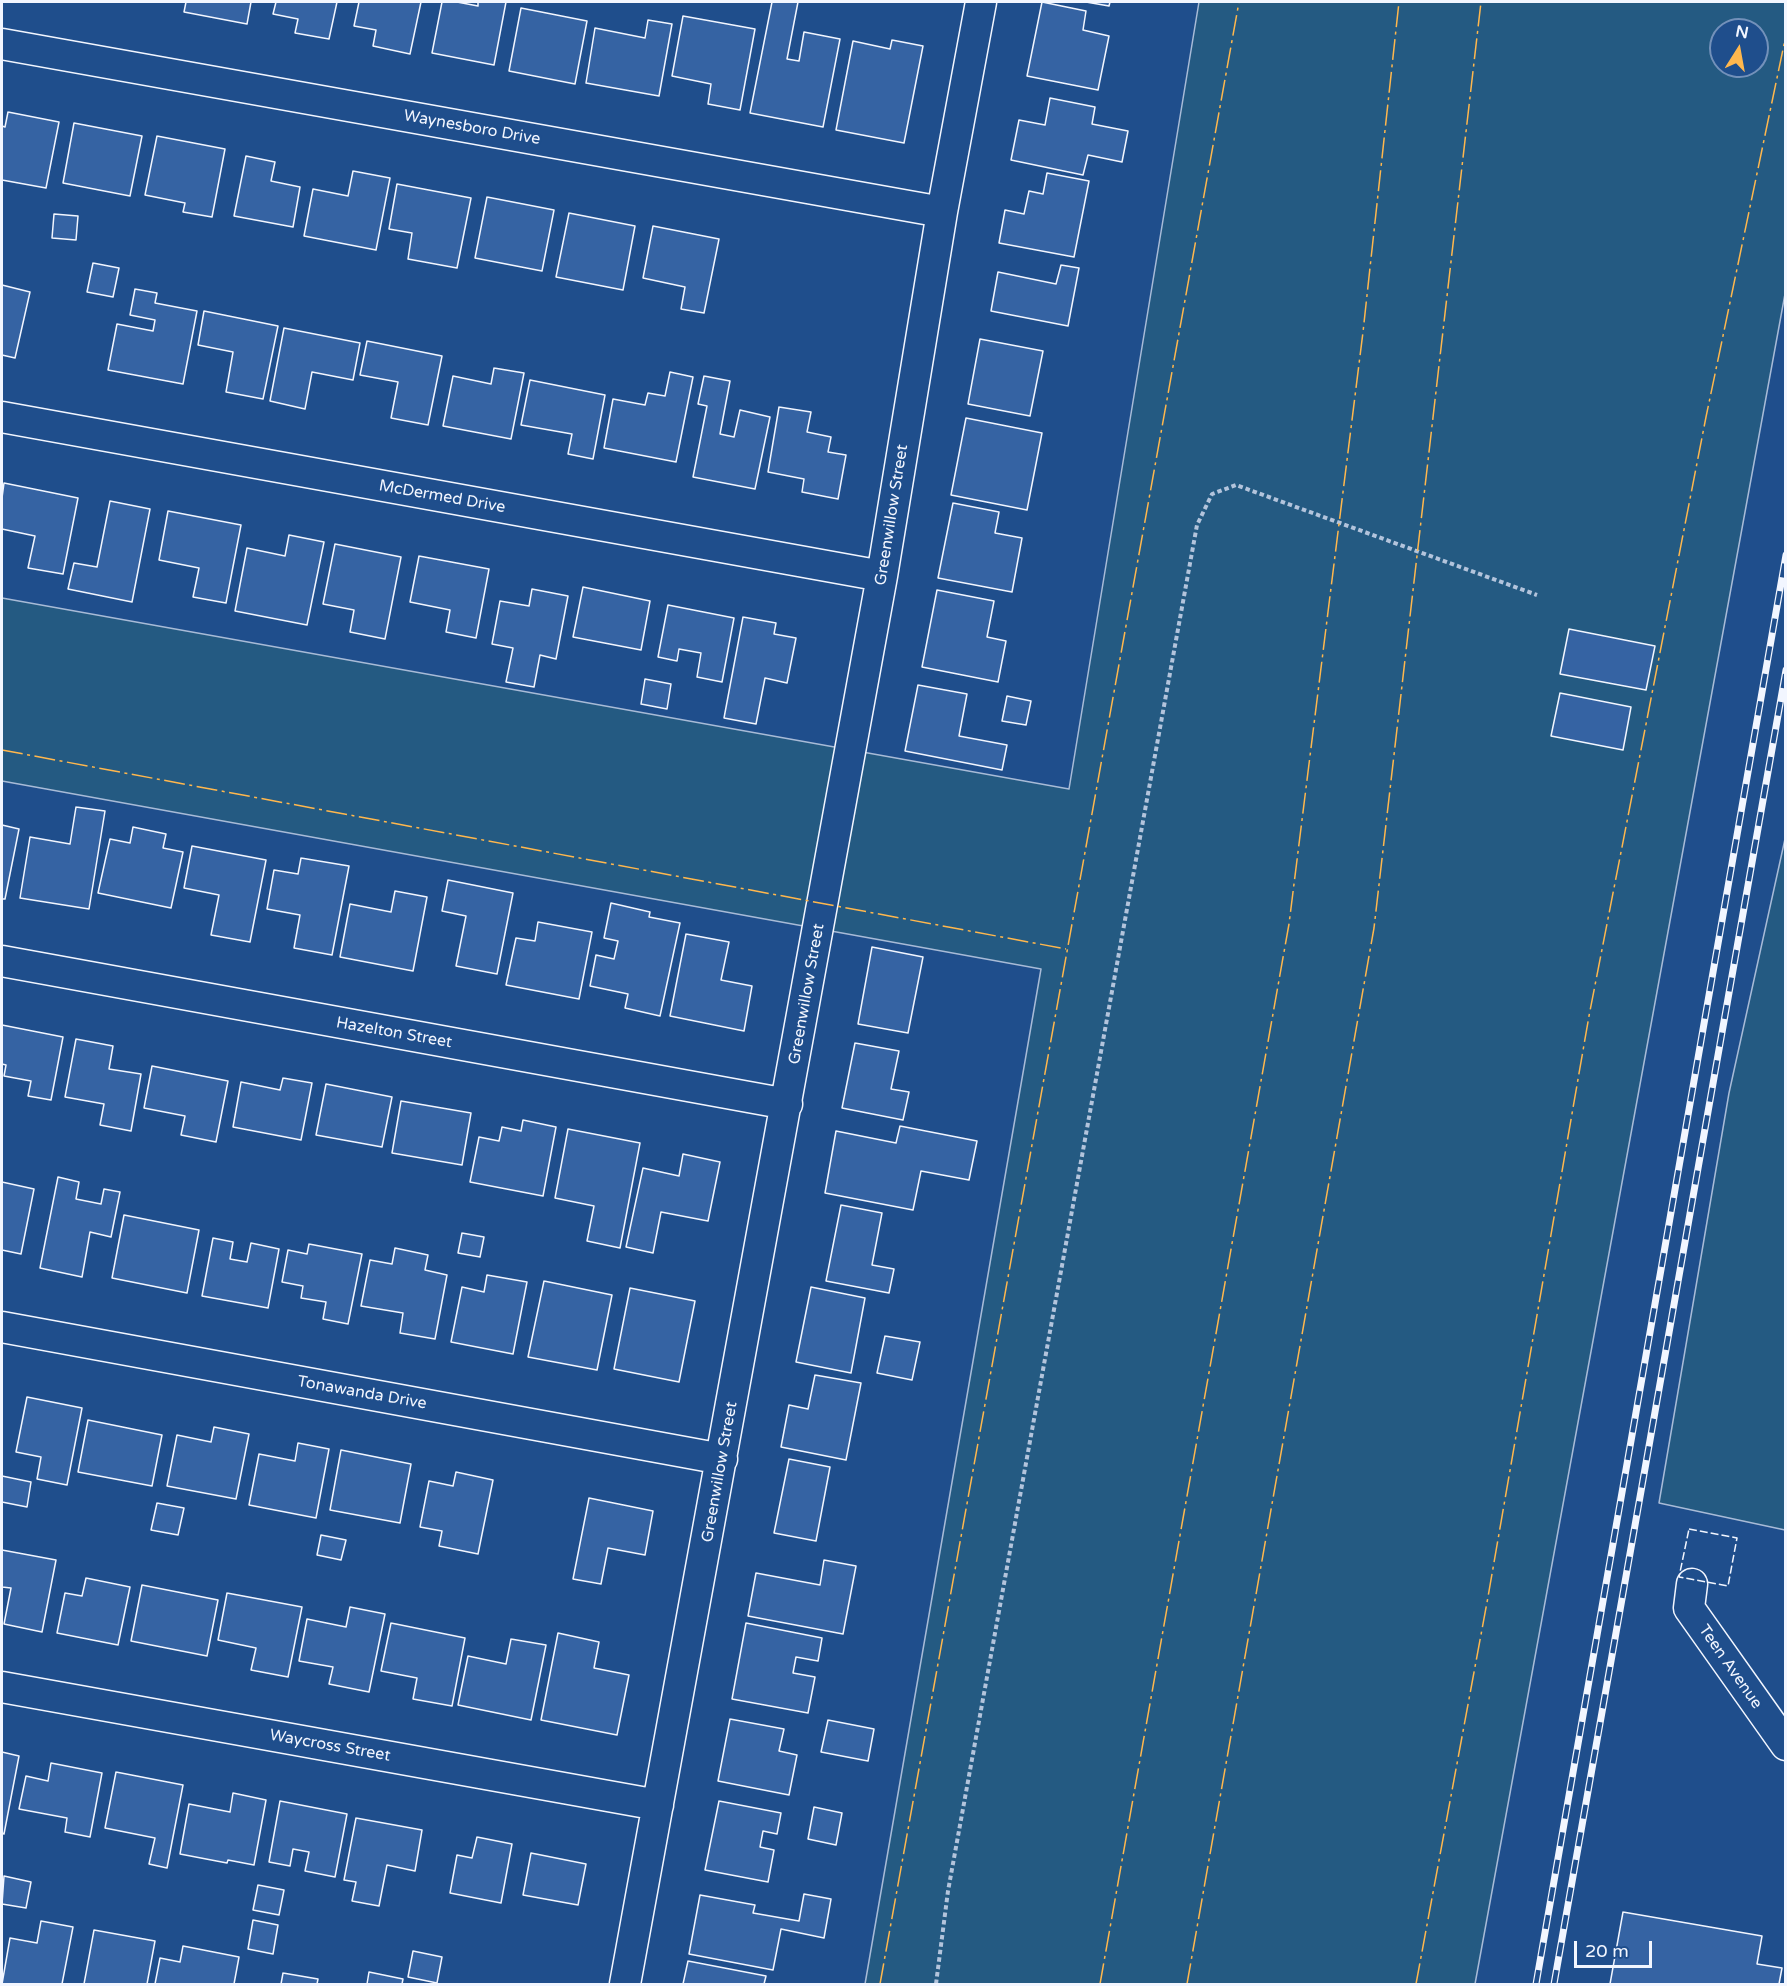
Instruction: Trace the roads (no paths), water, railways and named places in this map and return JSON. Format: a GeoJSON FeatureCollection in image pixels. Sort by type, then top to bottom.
{"type":"FeatureCollection","features":[{"type":"Feature","properties":{"kind":"street","name":"Greenwillow Street"},"geometry":{"type":"LineString","coordinates":[[625,1984],[882,576],[942,212],[981,2]]}},
{"type":"Feature","properties":{"kind":"street","name":"Waynesboro Drive"},"geometry":{"type":"LineString","coordinates":[[2,44],[942,212]]}},
{"type":"Feature","properties":{"kind":"street","name":"McDermed Drive"},"geometry":{"type":"LineString","coordinates":[[2,417],[882,576]]}},
{"type":"Feature","properties":{"kind":"street","name":"Hazelton Street"},"geometry":{"type":"LineString","coordinates":[[2,961],[787,1104]]}},
{"type":"Feature","properties":{"kind":"street","name":"Tonawanda Drive"},"geometry":{"type":"LineString","coordinates":[[2,1328],[722,1459]]}},
{"type":"Feature","properties":{"kind":"street","name":"Teen Avenue"},"geometry":{"type":"LineString","coordinates":[[1692,1584],[1689,1608],[1785,1745]]}},
{"type":"Feature","properties":{"kind":"street","name":"Waycross Street"},"geometry":{"type":"LineString","coordinates":[[2,1686],[658,1805]]}},
{"type":"Feature","properties":{"kind":"railway"},"geometry":{"type":"LineString","coordinates":[[1536,1984],[1786,555]]}},
{"type":"Feature","properties":{"kind":"railway"},"geometry":{"type":"LineString","coordinates":[[1554,1984],[1786,670]]}}]}
